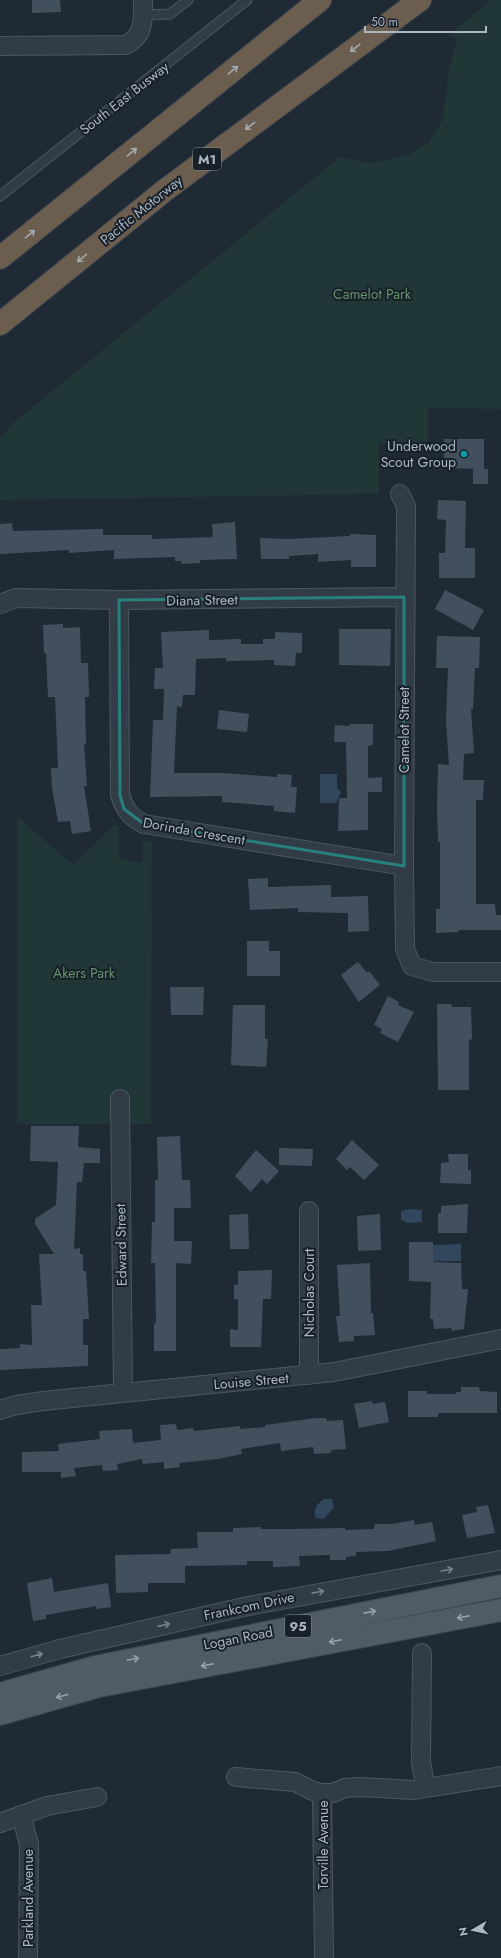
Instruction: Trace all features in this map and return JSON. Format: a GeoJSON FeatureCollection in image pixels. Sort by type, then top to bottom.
{"type":"FeatureCollection","features":[{"type":"Feature","properties":{"kind":"highway"},"geometry":{"type":"LineString","coordinates":[[0,258],[320,0]]}},
{"type":"Feature","properties":{"kind":"highway","name":"Pacific Motorway"},"geometry":{"type":"LineString","coordinates":[[0,324],[164,191],[420,0]]}},
{"type":"Feature","properties":{"kind":"main road","name":"Logan Road"},"geometry":{"type":"LineString","coordinates":[[0,1694],[94,1667],[501,1586]]}},
{"type":"Feature","properties":{"kind":"main road","name":"Logan Road"},"geometry":{"type":"LineString","coordinates":[[0,1714],[107,1684],[501,1610]]}},
{"type":"Feature","properties":{"kind":"street"},"geometry":{"type":"LineString","coordinates":[[0,46],[126,45],[136,39],[141,29],[143,7]]}},
{"type":"Feature","properties":{"kind":"street","name":"Camelot Street"},"geometry":{"type":"LineString","coordinates":[[400,494],[406,506],[404,598],[405,949],[412,966],[433,972],[501,972]]}},
{"type":"Feature","properties":{"kind":"street","name":"Diana Street"},"geometry":{"type":"LineString","coordinates":[[0,604],[16,598],[119,600],[404,598]]}},
{"type":"Feature","properties":{"kind":"street","name":"Dorinda Crescent"},"geometry":{"type":"LineString","coordinates":[[119,600],[120,796],[124,809],[134,819],[144,824],[404,866]]}},
{"type":"Feature","properties":{"kind":"street","name":"Edward Street"},"geometry":{"type":"LineString","coordinates":[[120,1099],[123,1392]]}},
{"type":"Feature","properties":{"kind":"street","name":"Nicholas Court"},"geometry":{"type":"LineString","coordinates":[[309,1211],[309,1375]]}},
{"type":"Feature","properties":{"kind":"street","name":"Louise Street"},"geometry":{"type":"LineString","coordinates":[[0,1410],[16,1405],[123,1392],[334,1372],[501,1339]]}},
{"type":"Feature","properties":{"kind":"street","name":"Frankcom Drive"},"geometry":{"type":"LineString","coordinates":[[0,1666],[67,1647],[248,1606],[501,1560]]}},
{"type":"Feature","properties":{"kind":"street"},"geometry":{"type":"LineString","coordinates":[[422,1653],[421,1763],[426,1788]]}},
{"type":"Feature","properties":{"kind":"street","name":"Torville Avenue"},"geometry":{"type":"LineString","coordinates":[[324,1958],[322,1792],[333,1793],[345,1788],[360,1787],[414,1790],[501,1776]]}},
{"type":"Feature","properties":{"kind":"street"},"geometry":{"type":"LineString","coordinates":[[236,1777],[295,1782],[313,1791],[322,1792]]}},
{"type":"Feature","properties":{"kind":"street"},"geometry":{"type":"LineString","coordinates":[[0,1823],[47,1806],[97,1798]]}},
{"type":"Feature","properties":{"kind":"street","name":"Parkland Avenue"},"geometry":{"type":"LineString","coordinates":[[21,1815],[29,1844],[28,1958]]}},
{"type":"Feature","properties":{"kind":"lane"},"geometry":{"type":"LineString","coordinates":[[143,7],[170,14],[188,0]]}},
{"type":"Feature","properties":{"kind":"lane","name":"South East Busway"},"geometry":{"type":"LineString","coordinates":[[0,196],[247,0]]}},
{"type":"Feature","properties":{"kind":"highlighted area"},"geometry":{"type":"Polygon","coordinates":[[[404,597],[404,866],[144,824],[124,809],[120,795],[119,600],[404,597]]]}},
{"type":"Feature","properties":{"kind":"green space","name":"Camelot Park"},"geometry":{"type":"Polygon","coordinates":[[[491,0],[501,0],[501,409],[428,408],[428,444],[379,443],[379,494],[0,500],[0,438],[13,423],[340,157],[371,163],[408,155],[428,143],[443,119],[449,69],[458,38],[447,37],[491,0]]]}},
{"type":"Feature","properties":{"kind":"green space","name":"Akers Park"},"geometry":{"type":"Polygon","coordinates":[[[17,816],[73,865],[115,824],[119,827],[119,859],[142,863],[143,840],[152,842],[151,1124],[17,1124],[17,816]]]}},
{"type":"Feature","properties":{"kind":"water"},"geometry":{"type":"Polygon","coordinates":[[[320,774],[337,774],[337,788],[341,792],[336,803],[320,803],[320,774]]]}},
{"type":"Feature","properties":{"kind":"water"},"geometry":{"type":"Polygon","coordinates":[[[409,1209],[422,1210],[422,1222],[408,1223],[401,1220],[401,1211],[409,1209]]]}},
{"type":"Feature","properties":{"kind":"water"},"geometry":{"type":"Polygon","coordinates":[[[461,1244],[461,1261],[434,1261],[433,1245],[461,1244]]]}},
{"type":"Feature","properties":{"kind":"water"},"geometry":{"type":"Polygon","coordinates":[[[324,1499],[332,1499],[334,1507],[324,1519],[316,1518],[316,1507],[324,1499]]]}},
{"type":"Feature","properties":{"kind":"building"},"geometry":{"type":"Polygon","coordinates":[[[32,0],[60,0],[61,12],[32,13],[32,0]]]}},
{"type":"Feature","properties":{"kind":"building","name":"Underwood Scout Group"},"geometry":{"type":"Polygon","coordinates":[[[444,439],[484,439],[484,469],[444,468],[444,439]]]}},
{"type":"Feature","properties":{"kind":"building"},"geometry":{"type":"Polygon","coordinates":[[[473,469],[488,469],[488,484],[473,484],[473,469]]]}},
{"type":"Feature","properties":{"kind":"building"},"geometry":{"type":"Polygon","coordinates":[[[438,500],[466,501],[465,548],[475,548],[475,578],[439,578],[439,553],[445,553],[446,520],[437,519],[438,500]]]}},
{"type":"Feature","properties":{"kind":"building"},"geometry":{"type":"Polygon","coordinates":[[[235,522],[237,559],[200,560],[200,563],[182,564],[181,561],[175,561],[175,557],[114,559],[114,550],[69,553],[69,550],[0,554],[0,524],[12,523],[13,531],[103,529],[103,535],[152,535],[152,539],[213,537],[212,524],[235,522]]]}},
{"type":"Feature","properties":{"kind":"building"},"geometry":{"type":"Polygon","coordinates":[[[350,534],[376,535],[376,567],[351,567],[351,560],[318,562],[318,554],[289,556],[289,559],[261,559],[260,538],[288,539],[350,536],[350,534]]]}},
{"type":"Feature","properties":{"kind":"building"},"geometry":{"type":"Polygon","coordinates":[[[445,590],[484,610],[473,630],[435,609],[445,590]]]}},
{"type":"Feature","properties":{"kind":"building"},"geometry":{"type":"Polygon","coordinates":[[[63,624],[63,628],[80,627],[81,663],[88,663],[89,697],[85,697],[86,744],[84,744],[87,786],[84,786],[91,831],[72,834],[70,821],[58,822],[52,788],[51,768],[58,768],[55,697],[48,697],[46,653],[44,653],[43,625],[63,624]]]}},
{"type":"Feature","properties":{"kind":"building"},"geometry":{"type":"Polygon","coordinates":[[[339,629],[391,629],[390,666],[339,665],[339,629]]]}},
{"type":"Feature","properties":{"kind":"building"},"geometry":{"type":"Polygon","coordinates":[[[209,630],[209,640],[241,639],[241,644],[263,644],[263,639],[275,639],[275,632],[302,633],[302,653],[296,653],[295,666],[274,665],[274,660],[226,661],[226,658],[196,659],[195,695],[183,695],[182,707],[177,706],[174,773],[222,773],[277,777],[277,774],[292,775],[291,787],[297,787],[295,813],[274,811],[274,806],[222,802],[222,796],[150,797],[153,720],[163,720],[164,689],[154,689],[155,668],[163,668],[161,632],[209,630]]]}},
{"type":"Feature","properties":{"kind":"building"},"geometry":{"type":"Polygon","coordinates":[[[437,636],[480,637],[479,668],[475,668],[473,709],[471,709],[474,753],[464,754],[463,780],[484,780],[483,800],[476,800],[476,904],[495,904],[496,915],[501,915],[501,930],[459,930],[458,932],[436,933],[436,909],[440,909],[440,842],[438,842],[437,808],[438,764],[449,765],[446,722],[448,668],[436,668],[437,636]]]}},
{"type":"Feature","properties":{"kind":"building"},"geometry":{"type":"Polygon","coordinates":[[[219,710],[249,714],[247,732],[217,729],[219,710]]]}},
{"type":"Feature","properties":{"kind":"building"},"geometry":{"type":"Polygon","coordinates":[[[349,724],[373,724],[373,745],[368,746],[368,778],[382,777],[382,792],[368,792],[368,830],[338,831],[339,798],[347,798],[346,742],[334,742],[335,725],[349,726],[349,724]]]}},
{"type":"Feature","properties":{"kind":"building"},"geometry":{"type":"Polygon","coordinates":[[[268,878],[268,887],[331,885],[331,897],[368,896],[369,931],[348,932],[348,913],[298,912],[298,908],[250,910],[248,879],[268,878]]]}},
{"type":"Feature","properties":{"kind":"building"},"geometry":{"type":"Polygon","coordinates":[[[247,941],[269,941],[269,951],[280,951],[280,976],[247,976],[247,941]]]}},
{"type":"Feature","properties":{"kind":"building"},"geometry":{"type":"Polygon","coordinates":[[[358,962],[367,973],[369,971],[380,985],[359,1002],[341,975],[358,962]]]}},
{"type":"Feature","properties":{"kind":"building"},"geometry":{"type":"Polygon","coordinates":[[[170,987],[204,987],[203,1015],[171,1015],[170,987]]]}},
{"type":"Feature","properties":{"kind":"building"},"geometry":{"type":"Polygon","coordinates":[[[388,996],[399,1002],[398,1005],[414,1012],[398,1042],[380,1033],[382,1029],[374,1025],[388,996]]]}},
{"type":"Feature","properties":{"kind":"building"},"geometry":{"type":"Polygon","coordinates":[[[437,1004],[451,1004],[452,1007],[471,1007],[472,1039],[469,1040],[469,1090],[438,1090],[437,1004]]]}},
{"type":"Feature","properties":{"kind":"building"},"geometry":{"type":"Polygon","coordinates":[[[233,1005],[265,1005],[265,1039],[268,1039],[266,1067],[231,1065],[233,1005]]]}},
{"type":"Feature","properties":{"kind":"building"},"geometry":{"type":"Polygon","coordinates":[[[31,1126],[79,1126],[78,1147],[100,1149],[100,1163],[84,1163],[82,1182],[77,1182],[74,1249],[80,1248],[80,1254],[83,1254],[83,1271],[86,1271],[89,1319],[83,1319],[83,1345],[88,1345],[88,1366],[0,1370],[0,1349],[20,1348],[20,1344],[32,1345],[31,1305],[42,1305],[39,1254],[54,1254],[35,1224],[35,1219],[56,1205],[58,1162],[30,1161],[31,1126]]]}},
{"type":"Feature","properties":{"kind":"building"},"geometry":{"type":"Polygon","coordinates":[[[180,1136],[182,1180],[190,1180],[191,1208],[174,1208],[174,1241],[192,1241],[191,1264],[176,1263],[176,1351],[154,1351],[154,1323],[156,1324],[155,1263],[151,1263],[152,1222],[155,1222],[155,1180],[158,1180],[157,1137],[180,1136]]]}},
{"type":"Feature","properties":{"kind":"building"},"geometry":{"type":"Polygon","coordinates":[[[352,1140],[379,1165],[364,1180],[350,1167],[347,1170],[336,1159],[352,1140]]]}},
{"type":"Feature","properties":{"kind":"building"},"geometry":{"type":"Polygon","coordinates":[[[279,1148],[313,1149],[312,1166],[279,1165],[279,1148]]]}},
{"type":"Feature","properties":{"kind":"building"},"geometry":{"type":"Polygon","coordinates":[[[256,1150],[279,1171],[267,1184],[262,1179],[251,1192],[235,1176],[256,1150]]]}},
{"type":"Feature","properties":{"kind":"building"},"geometry":{"type":"Polygon","coordinates":[[[448,1154],[468,1154],[468,1170],[471,1170],[471,1184],[440,1183],[441,1163],[449,1162],[448,1154]]]}},
{"type":"Feature","properties":{"kind":"building"},"geometry":{"type":"Polygon","coordinates":[[[468,1204],[467,1233],[438,1233],[438,1213],[441,1213],[441,1206],[468,1204]]]}},
{"type":"Feature","properties":{"kind":"building"},"geometry":{"type":"Polygon","coordinates":[[[248,1214],[249,1249],[230,1249],[229,1215],[248,1214]]]}},
{"type":"Feature","properties":{"kind":"building"},"geometry":{"type":"Polygon","coordinates":[[[380,1214],[381,1250],[358,1251],[357,1216],[380,1214]]]}},
{"type":"Feature","properties":{"kind":"building"},"geometry":{"type":"Polygon","coordinates":[[[409,1242],[433,1242],[434,1262],[461,1263],[462,1289],[468,1289],[464,1329],[452,1331],[451,1328],[434,1329],[433,1319],[430,1319],[431,1282],[409,1281],[409,1242]]]}},
{"type":"Feature","properties":{"kind":"building"},"geometry":{"type":"Polygon","coordinates":[[[370,1263],[371,1313],[373,1313],[375,1335],[354,1336],[354,1341],[339,1342],[336,1316],[340,1316],[337,1265],[370,1263]]]}},
{"type":"Feature","properties":{"kind":"building"},"geometry":{"type":"Polygon","coordinates":[[[272,1270],[271,1299],[263,1299],[261,1347],[230,1347],[230,1329],[238,1330],[238,1299],[234,1299],[234,1285],[238,1285],[238,1271],[272,1270]]]}},
{"type":"Feature","properties":{"kind":"building"},"geometry":{"type":"Polygon","coordinates":[[[461,1387],[479,1387],[480,1391],[497,1392],[497,1413],[438,1413],[438,1417],[408,1417],[408,1391],[427,1391],[427,1394],[456,1394],[456,1392],[461,1392],[461,1387]]]}},
{"type":"Feature","properties":{"kind":"building"},"geometry":{"type":"Polygon","coordinates":[[[372,1401],[373,1404],[385,1402],[389,1422],[359,1428],[354,1404],[372,1401]]]}},
{"type":"Feature","properties":{"kind":"building"},"geometry":{"type":"Polygon","coordinates":[[[326,1418],[327,1421],[343,1420],[346,1449],[331,1450],[331,1453],[314,1454],[313,1447],[281,1451],[280,1443],[241,1449],[242,1454],[218,1459],[179,1463],[180,1467],[164,1469],[164,1462],[143,1464],[142,1459],[117,1464],[118,1470],[103,1471],[102,1465],[74,1468],[76,1476],[61,1478],[61,1472],[22,1472],[22,1452],[59,1451],[58,1444],[100,1439],[99,1431],[132,1429],[133,1443],[161,1440],[160,1425],[176,1424],[177,1430],[193,1428],[194,1431],[240,1426],[240,1429],[265,1427],[265,1425],[326,1418]]]}},
{"type":"Feature","properties":{"kind":"building"},"geometry":{"type":"Polygon","coordinates":[[[488,1505],[495,1533],[467,1538],[462,1515],[477,1512],[476,1507],[488,1505]]]}},
{"type":"Feature","properties":{"kind":"building"},"geometry":{"type":"Polygon","coordinates":[[[414,1520],[415,1525],[432,1522],[436,1541],[388,1551],[356,1552],[356,1556],[346,1557],[346,1560],[330,1560],[330,1555],[299,1556],[300,1566],[273,1567],[273,1561],[247,1561],[247,1565],[185,1566],[185,1583],[148,1583],[148,1592],[116,1593],[115,1555],[170,1554],[171,1549],[198,1548],[197,1532],[233,1532],[233,1528],[261,1527],[261,1529],[374,1529],[375,1524],[392,1524],[414,1520]]]}},
{"type":"Feature","properties":{"kind":"building"},"geometry":{"type":"Polygon","coordinates":[[[52,1578],[54,1592],[108,1583],[111,1607],[96,1609],[96,1606],[46,1615],[46,1619],[33,1621],[27,1583],[52,1578]]]}},
{"type":"Feature","properties":{"kind":"place","name":"Underwood Scout Group"},"geometry":{"type":"Point","coordinates":[464,454]}}]}
